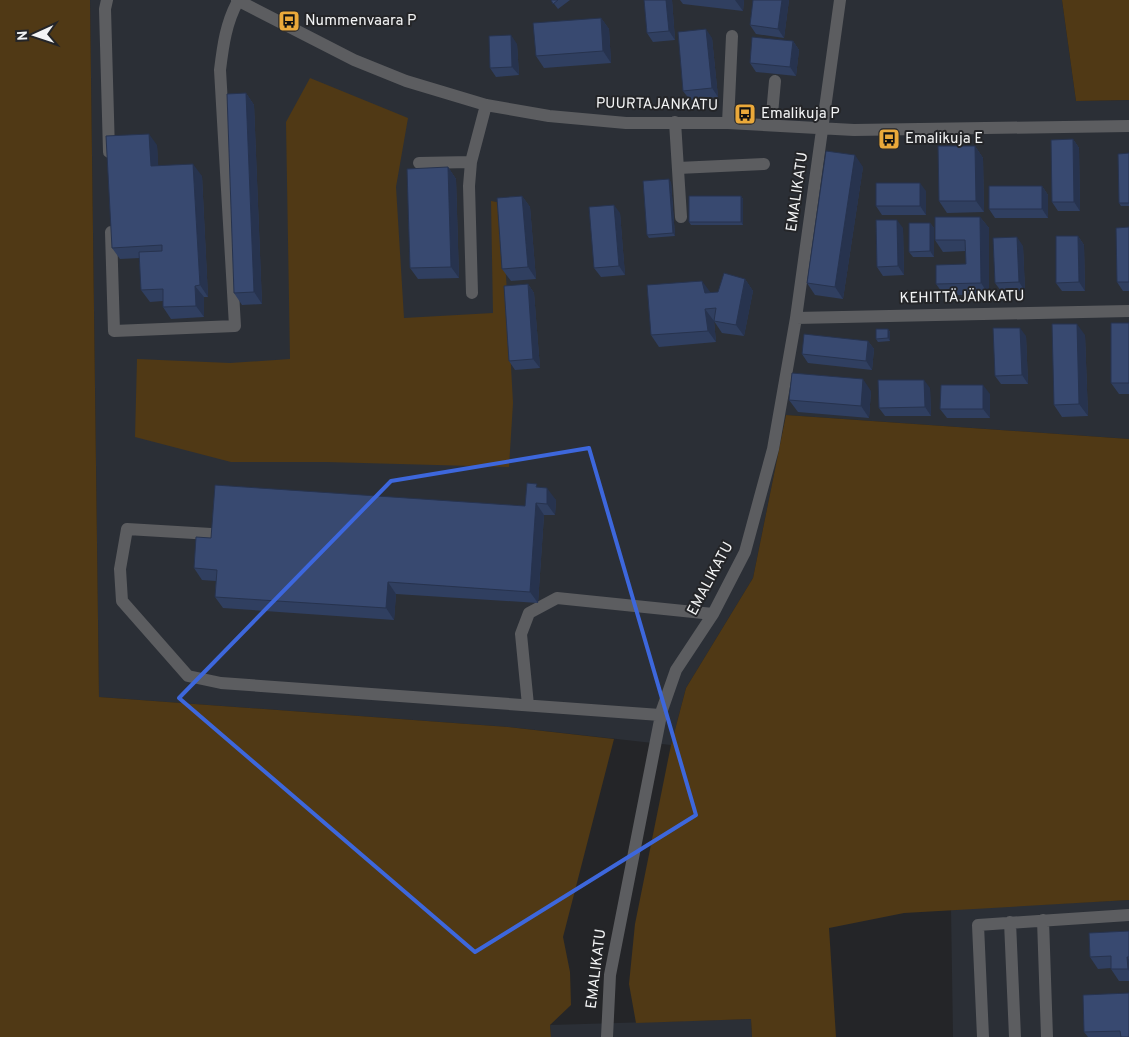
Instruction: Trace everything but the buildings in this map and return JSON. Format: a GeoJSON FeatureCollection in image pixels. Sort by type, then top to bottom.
{"type":"FeatureCollection","features":[{"type":"Feature","properties":{"kind":"street"},"geometry":{"type":"LineString","coordinates":[[107,0],[105,8],[110,167]]}},
{"type":"Feature","properties":{"kind":"street"},"geometry":{"type":"LineString","coordinates":[[111,215],[114,330],[235,326],[220,70],[225,35],[237,0]]}},
{"type":"Feature","properties":{"kind":"street","name":"PUURTAJANKATU"},"geometry":{"type":"LineString","coordinates":[[237,0],[363,63],[439,92],[486,105],[576,119],[626,123],[728,123],[823,129],[1129,126]]}},
{"type":"Feature","properties":{"kind":"street","name":"EMALIKATU"},"geometry":{"type":"LineString","coordinates":[[605,1034],[610,975],[660,715],[676,670],[713,614],[745,552],[772,449],[796,318],[840,0]]}},
{"type":"Feature","properties":{"kind":"street"},"geometry":{"type":"LineString","coordinates":[[728,123],[732,36]]}},
{"type":"Feature","properties":{"kind":"street"},"geometry":{"type":"LineString","coordinates":[[771,125],[775,81]]}},
{"type":"Feature","properties":{"kind":"street"},"geometry":{"type":"LineString","coordinates":[[472,293],[469,186],[471,162],[486,105]]}},
{"type":"Feature","properties":{"kind":"street"},"geometry":{"type":"LineString","coordinates":[[675,122],[681,217]]}},
{"type":"Feature","properties":{"kind":"street"},"geometry":{"type":"LineString","coordinates":[[419,163],[471,162]]}},
{"type":"Feature","properties":{"kind":"street"},"geometry":{"type":"LineString","coordinates":[[678,168],[764,164]]}},
{"type":"Feature","properties":{"kind":"street","name":"KEHITTÄJÄNKATU"},"geometry":{"type":"LineString","coordinates":[[796,318],[1129,310]]}},
{"type":"Feature","properties":{"kind":"street"},"geometry":{"type":"LineString","coordinates":[[211,534],[127,529],[120,569],[122,601],[188,676],[221,683],[660,715]]}},
{"type":"Feature","properties":{"kind":"street"},"geometry":{"type":"LineString","coordinates":[[528,705],[521,634],[529,613],[558,598],[713,614]]}},
{"type":"Feature","properties":{"kind":"street"},"geometry":{"type":"LineString","coordinates":[[983,1037],[978,925],[1129,915]]}},
{"type":"Feature","properties":{"kind":"street"},"geometry":{"type":"LineString","coordinates":[[1043,920],[1047,1037]]}},
{"type":"Feature","properties":{"kind":"street"},"geometry":{"type":"LineString","coordinates":[[1010,922],[1015,1037]]}},
{"type":"Feature","properties":{"kind":"highlighted area"},"geometry":{"type":"Polygon","coordinates":[[[589,448],[696,815],[475,952],[179,698],[391,481],[589,448]]]}},
{"type":"Feature","properties":{"kind":"shaded area"},"geometry":{"type":"Polygon","coordinates":[[[0,0],[90,0],[99,697],[508,727],[614,739],[563,937],[570,972],[571,1005],[550,1025],[551,1037],[0,1037],[0,0]]]}},
{"type":"Feature","properties":{"kind":"shaded area"},"geometry":{"type":"Polygon","coordinates":[[[90,0],[1062,0],[1076,101],[1129,100],[1129,439],[786,415],[753,578],[686,688],[671,745],[508,727],[99,697],[90,0]]]}},
{"type":"Feature","properties":{"kind":"shaded area"},"geometry":{"type":"Polygon","coordinates":[[[1062,0],[1129,0],[1129,100],[1076,101],[1062,0]]]}},
{"type":"Feature","properties":{"kind":"shaded area"},"geometry":{"type":"Polygon","coordinates":[[[310,78],[408,118],[396,187],[404,318],[493,313],[491,201],[502,203],[513,403],[509,467],[326,462],[231,462],[135,437],[137,359],[230,363],[290,359],[286,122],[310,78]]]}},
{"type":"Feature","properties":{"kind":"shaded area"},"geometry":{"type":"Polygon","coordinates":[[[786,415],[1129,439],[1129,900],[904,913],[829,928],[836,1037],[752,1037],[751,1019],[636,1023],[629,984],[635,924],[671,745],[686,688],[753,578],[786,415]]]}},
{"type":"Feature","properties":{"kind":"shaded area"},"geometry":{"type":"Polygon","coordinates":[[[1129,900],[1129,1037],[953,1037],[951,909],[1129,900]]]}},
{"type":"Feature","properties":{"kind":"shaded area"},"geometry":{"type":"Polygon","coordinates":[[[751,1019],[752,1037],[551,1037],[550,1025],[751,1019]]]}},
{"type":"Feature","properties":{"kind":"place","name":"Nummenvaara P"},"geometry":{"type":"Point","coordinates":[289,21]}},
{"type":"Feature","properties":{"kind":"place","name":"Emalikuja P"},"geometry":{"type":"Point","coordinates":[745,114]}},
{"type":"Feature","properties":{"kind":"place","name":"Emalikuja E"},"geometry":{"type":"Point","coordinates":[889,139]}}]}
